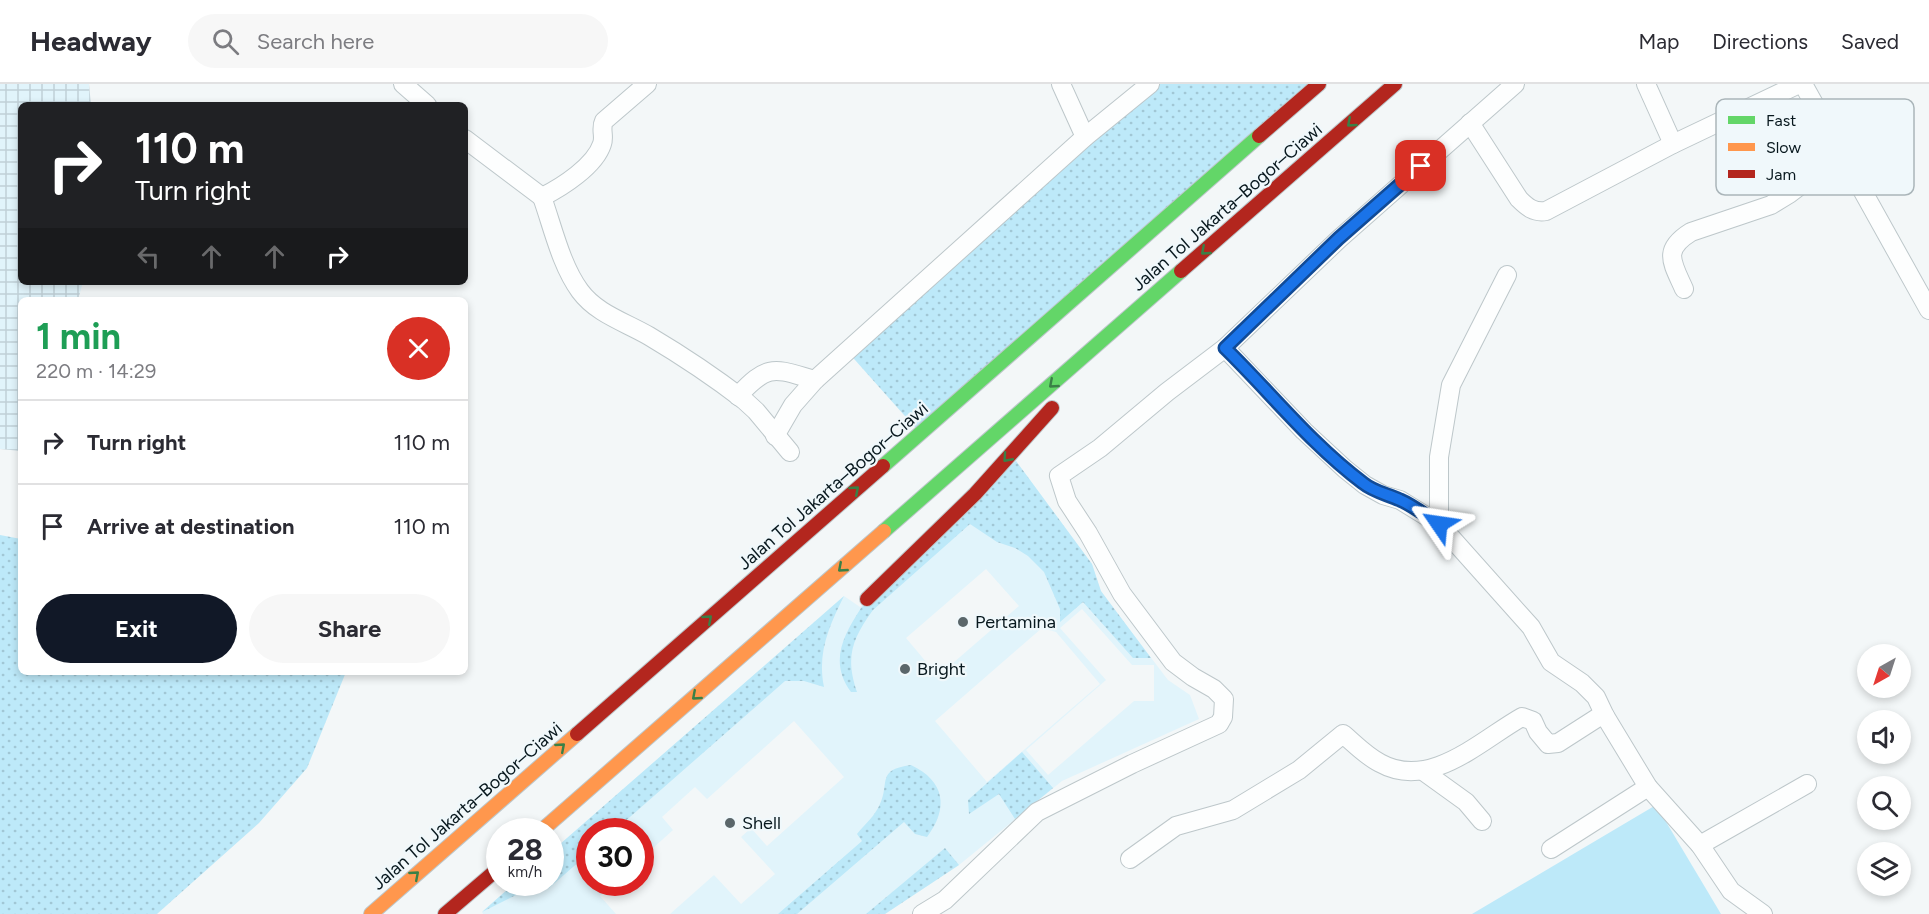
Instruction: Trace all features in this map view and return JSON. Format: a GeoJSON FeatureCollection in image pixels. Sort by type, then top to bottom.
{"type":"FeatureCollection","features":[{"type":"Feature","properties":{"kind":"highway","name":"Jalan Tol Jakarta–Bogor–Ciawi"},"geometry":{"type":"LineString","coordinates":[[371,914],[1319,84]]}},
{"type":"Feature","properties":{"kind":"highway","name":"Jalan Tol Jakarta–Bogor–Ciawi"},"geometry":{"type":"LineString","coordinates":[[556,818],[1395,84]]}},
{"type":"Feature","properties":{"kind":"highway"},"geometry":{"type":"LineString","coordinates":[[1075,382],[1144,304]]}},
{"type":"Feature","properties":{"kind":"highway"},"geometry":{"type":"LineString","coordinates":[[867,599],[975,494],[1060,399]]}},
{"type":"Feature","properties":{"kind":"highway"},"geometry":{"type":"LineString","coordinates":[[446,914],[486,879]]}},
{"type":"Feature","properties":{"kind":"street"},"geometry":{"type":"LineString","coordinates":[[403,84],[424,102]]}},
{"type":"Feature","properties":{"kind":"street"},"geometry":{"type":"LineString","coordinates":[[542,197],[576,176],[592,159],[603,144],[602,125],[604,121],[647,84]]}},
{"type":"Feature","properties":{"kind":"street"},"geometry":{"type":"LineString","coordinates":[[1061,84],[1085,137]]}},
{"type":"Feature","properties":{"kind":"street"},"geometry":{"type":"LineString","coordinates":[[775,436],[793,405],[815,380],[1085,137],[1150,84]]}},
{"type":"Feature","properties":{"kind":"street"},"geometry":{"type":"LineString","coordinates":[[922,914],[945,900],[1037,812],[1142,759],[1219,724],[1223,717],[1224,699],[1214,689],[1173,662],[1122,594],[1088,533],[1066,501],[1059,476],[1100,448],[1167,392],[1225,348],[1339,238],[1515,84]]}},
{"type":"Feature","properties":{"kind":"street"},"geometry":{"type":"LineString","coordinates":[[1646,84],[1673,144]]}},
{"type":"Feature","properties":{"kind":"street"},"geometry":{"type":"LineString","coordinates":[[1769,99],[1801,84],[1810,99]]}},
{"type":"Feature","properties":{"kind":"street"},"geometry":{"type":"LineString","coordinates":[[1470,123],[1519,199],[1526,206],[1539,212],[1546,211],[1716,124]]}},
{"type":"Feature","properties":{"kind":"street"},"geometry":{"type":"LineString","coordinates":[[468,141],[542,197],[569,273],[590,301],[604,312],[648,335],[738,396],[756,411],[790,452]]}},
{"type":"Feature","properties":{"kind":"street"},"geometry":{"type":"LineString","coordinates":[[1684,289],[1671,258],[1673,247],[1681,239],[1691,232],[1771,205],[1787,195]]}},
{"type":"Feature","properties":{"kind":"street"},"geometry":{"type":"LineString","coordinates":[[1866,195],[1929,309]]}},
{"type":"Feature","properties":{"kind":"street"},"geometry":{"type":"LineString","coordinates":[[1439,524],[1438,457],[1451,385],[1507,275]]}},
{"type":"Feature","properties":{"kind":"street"},"geometry":{"type":"LineString","coordinates":[[1225,348],[1304,431],[1345,469],[1365,485],[1383,495],[1400,500],[1439,524],[1531,627],[1551,662],[1582,683],[1596,698],[1648,787],[1700,845],[1731,891],[1763,914]]}},
{"type":"Feature","properties":{"kind":"street"},"geometry":{"type":"LineString","coordinates":[[738,396],[761,373],[774,370],[787,371],[815,380]]}},
{"type":"Feature","properties":{"kind":"street"},"geometry":{"type":"LineString","coordinates":[[1130,859],[1176,826],[1233,810],[1299,770],[1343,734],[1381,764],[1397,770],[1424,771],[1458,758],[1522,717],[1533,721],[1538,732],[1548,744],[1558,742],[1605,716]]}},
{"type":"Feature","properties":{"kind":"street"},"geometry":{"type":"LineString","coordinates":[[1424,771],[1466,802],[1482,821]]}},
{"type":"Feature","properties":{"kind":"street"},"geometry":{"type":"LineString","coordinates":[[1700,845],[1807,784]]}},
{"type":"Feature","properties":{"kind":"street"},"geometry":{"type":"LineString","coordinates":[[1551,849],[1648,787]]}},
{"type":"Feature","properties":{"kind":"shaded area"},"geometry":{"type":"Polygon","coordinates":[[[0,84],[89,84],[91,102],[18,102],[18,285],[82,285],[79,297],[18,297],[18,451],[0,449],[0,84]]]}},
{"type":"Feature","properties":{"kind":"shaded area"},"geometry":{"type":"Polygon","coordinates":[[[1150,84],[1319,84],[920,433],[847,351],[1150,84]]]}},
{"type":"Feature","properties":{"kind":"shaded area"},"geometry":{"type":"Polygon","coordinates":[[[1016,461],[1092,564],[1101,592],[1168,680],[1190,695],[1199,719],[1062,781],[959,865],[885,914],[670,914],[714,875],[741,904],[775,874],[741,837],[751,828],[767,846],[844,777],[794,721],[707,799],[695,787],[662,817],[673,830],[654,847],[654,818],[590,818],[844,596],[860,607],[1016,461]],[[986,569],[906,638],[938,676],[1019,606],[986,569]],[[1082,609],[1060,628],[1106,680],[1026,750],[1048,775],[1134,701],[1154,701],[1154,665],[1132,665],[1082,609]],[[1042,628],[935,721],[987,782],[1100,684],[1056,632],[1042,628]]]}},
{"type":"Feature","properties":{"kind":"shaded area"},"geometry":{"type":"Polygon","coordinates":[[[1016,461],[1092,564],[1101,591],[1151,658],[1133,658],[1083,602],[1060,622],[1060,609],[1044,572],[1028,556],[1015,548],[997,542],[970,524],[873,610],[860,630],[853,649],[851,668],[857,692],[851,692],[844,681],[841,670],[841,649],[861,608],[1016,461]]]}},
{"type":"Feature","properties":{"kind":"shaded area"},"geometry":{"type":"Polygon","coordinates":[[[0,535],[18,538],[18,675],[345,675],[307,768],[259,823],[157,914],[0,914],[0,535]]]}},
{"type":"Feature","properties":{"kind":"shaded area"},"geometry":{"type":"Polygon","coordinates":[[[844,596],[823,651],[824,687],[804,681],[785,681],[629,818],[590,818],[844,596]]]}},
{"type":"Feature","properties":{"kind":"shaded area"},"geometry":{"type":"Polygon","coordinates":[[[1022,752],[1053,788],[1015,819],[999,794],[969,814],[968,800],[1022,752]]]}},
{"type":"Feature","properties":{"kind":"shaded area"},"geometry":{"type":"Polygon","coordinates":[[[911,765],[931,779],[940,796],[939,816],[927,837],[915,834],[904,822],[797,914],[778,914],[862,841],[857,834],[878,808],[888,774],[900,767],[911,765]]]}},
{"type":"Feature","properties":{"kind":"shaded area"},"geometry":{"type":"Polygon","coordinates":[[[1656,805],[1721,914],[1472,914],[1656,805]]]}},
{"type":"Feature","properties":{"kind":"shaded area"},"geometry":{"type":"Polygon","coordinates":[[[576,830],[576,896],[600,896],[616,914],[483,914],[482,912],[500,896],[564,896],[564,841],[576,830]]]}},
{"type":"Feature","properties":{"kind":"shaded area"},"geometry":{"type":"Polygon","coordinates":[[[576,830],[576,864],[564,875],[564,841],[576,830]]]}},
{"type":"Feature","properties":{"kind":"shaded area"},"geometry":{"type":"Polygon","coordinates":[[[945,848],[959,865],[885,914],[866,914],[945,848]]]}},
{"type":"Feature","properties":{"kind":"shaded area"},"geometry":{"type":"Polygon","coordinates":[[[500,896],[514,896],[482,912],[500,896]]]}},
{"type":"Feature","properties":{"kind":"traffic: fast"},"geometry":{"type":"LineString","coordinates":[[883,466],[1259,136]]}},
{"type":"Feature","properties":{"kind":"traffic: fast"},"geometry":{"type":"LineString","coordinates":[[884,531],[1181,271]]}},
{"type":"Feature","properties":{"kind":"traffic: slow"},"geometry":{"type":"LineString","coordinates":[[556,818],[884,531]]}},
{"type":"Feature","properties":{"kind":"traffic: slow"},"geometry":{"type":"LineString","coordinates":[[371,914],[577,734]]}},
{"type":"Feature","properties":{"kind":"traffic: jam"},"geometry":{"type":"LineString","coordinates":[[1259,136],[1319,84]]}},
{"type":"Feature","properties":{"kind":"traffic: jam"},"geometry":{"type":"LineString","coordinates":[[1181,271],[1395,84]]}},
{"type":"Feature","properties":{"kind":"traffic: jam"},"geometry":{"type":"LineString","coordinates":[[867,599],[975,494],[1052,408]]}},
{"type":"Feature","properties":{"kind":"traffic: jam"},"geometry":{"type":"LineString","coordinates":[[577,734],[883,466]]}},
{"type":"Feature","properties":{"kind":"traffic: jam"},"geometry":{"type":"LineString","coordinates":[[445,914],[486,879]]}},
{"type":"Feature","properties":{"kind":"place","name":"Pertamina"},"geometry":{"type":"Point","coordinates":[963,622]}},
{"type":"Feature","properties":{"kind":"place","name":"Bright"},"geometry":{"type":"Point","coordinates":[905,669]}},
{"type":"Feature","properties":{"kind":"place","name":"Shell"},"geometry":{"type":"Point","coordinates":[730,823]}},
{"type":"Feature","properties":{"kind":"route"},"geometry":{"type":"LineString","coordinates":[[1421,166],[1339,238],[1225,348],[1304,431],[1345,469],[1365,485],[1383,495],[1400,500],[1439,524]]}}]}
